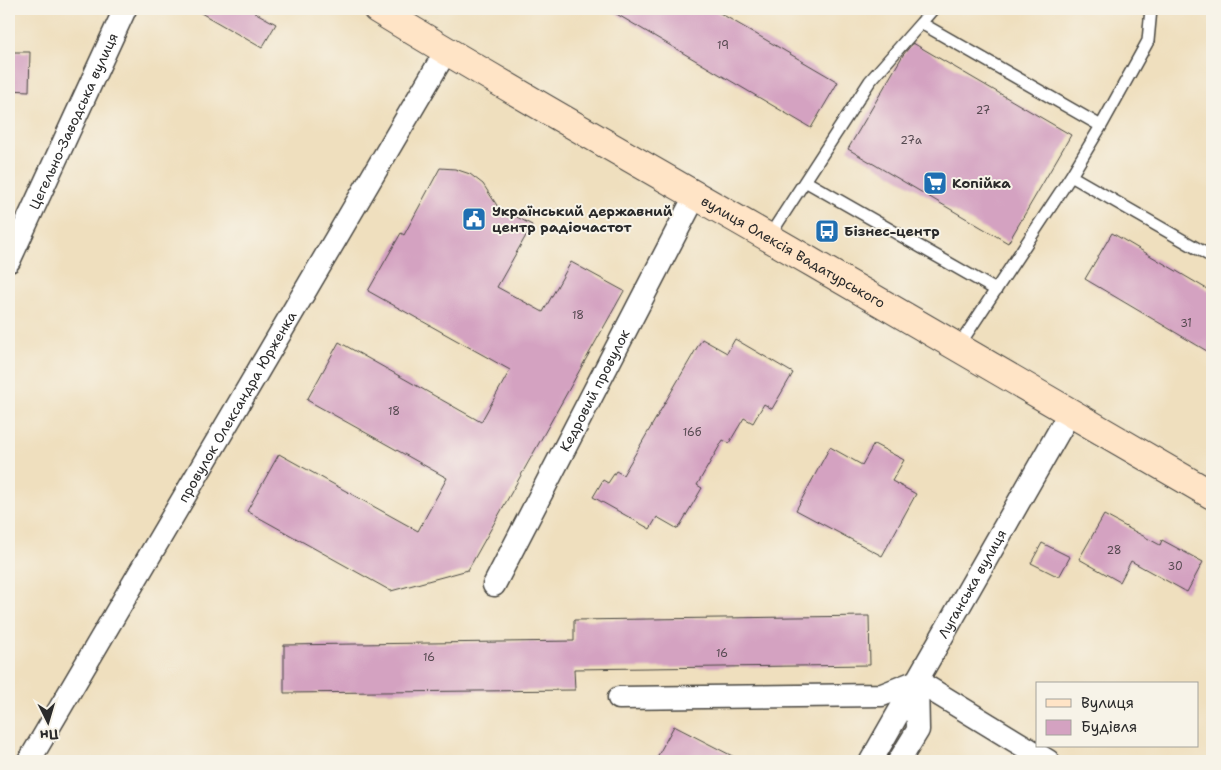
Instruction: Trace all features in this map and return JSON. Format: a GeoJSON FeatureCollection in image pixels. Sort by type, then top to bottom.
{"type":"FeatureCollection","features":[{"type":"Feature","properties":{"kind":"main road","name":"вулиця Олексія Вадатурського"},"geometry":{"type":"LineString","coordinates":[[377,9],[695,196],[1212,495]]}},
{"type":"Feature","properties":{"kind":"street","name":"Цегельно-Заводська вулиця"},"geometry":{"type":"LineString","coordinates":[[9,261],[126,9]]}},
{"type":"Feature","properties":{"kind":"street","name":"провулок Олександра Юрженка"},"geometry":{"type":"LineString","coordinates":[[29,761],[446,51]]}},
{"type":"Feature","properties":{"kind":"street","name":"Кедровий провулок"},"geometry":{"type":"LineString","coordinates":[[494,585],[695,196]]}},
{"type":"Feature","properties":{"kind":"street","name":"Луганська вулиця"},"geometry":{"type":"LineString","coordinates":[[871,761],[1070,412]]}},
{"type":"Feature","properties":{"kind":"street"},"geometry":{"type":"LineString","coordinates":[[619,698],[882,695],[917,681]]}},
{"type":"Feature","properties":{"kind":"street"},"geometry":{"type":"LineString","coordinates":[[899,761],[918,730],[917,681]]}},
{"type":"Feature","properties":{"kind":"street"},"geometry":{"type":"LineString","coordinates":[[917,681],[1048,761]]}},
{"type":"Feature","properties":{"kind":"lane"},"geometry":{"type":"LineString","coordinates":[[768,238],[870,82],[933,9]]}},
{"type":"Feature","properties":{"kind":"lane"},"geometry":{"type":"LineString","coordinates":[[958,347],[1071,176],[1101,126],[1148,40],[1151,9]]}},
{"type":"Feature","properties":{"kind":"lane"},"geometry":{"type":"LineString","coordinates":[[921,23],[1101,126]]}},
{"type":"Feature","properties":{"kind":"lane"},"geometry":{"type":"LineString","coordinates":[[1071,176],[1212,257]]}},
{"type":"Feature","properties":{"kind":"lane"},"geometry":{"type":"LineString","coordinates":[[805,181],[996,290]]}},
{"type":"Feature","properties":{"kind":"building"},"geometry":{"type":"Polygon","coordinates":[[[194,9],[249,9],[276,24],[262,48],[194,9]]]}},
{"type":"Feature","properties":{"kind":"building"},"geometry":{"type":"Polygon","coordinates":[[[608,9],[713,9],[838,82],[811,128],[608,9]]]}},
{"type":"Feature","properties":{"kind":"building"},"geometry":{"type":"Polygon","coordinates":[[[913,43],[1071,135],[1008,243],[848,149],[903,55],[913,43]]]}},
{"type":"Feature","properties":{"kind":"building"},"geometry":{"type":"Polygon","coordinates":[[[9,52],[30,52],[29,91],[9,90],[9,52]]]}},
{"type":"Feature","properties":{"kind":"building"},"geometry":{"type":"Polygon","coordinates":[[[440,168],[455,169],[470,174],[483,184],[498,207],[532,225],[497,287],[543,312],[571,262],[624,291],[468,570],[391,591],[247,511],[279,454],[418,531],[447,478],[307,400],[339,342],[481,422],[510,370],[368,291],[401,233],[404,235],[440,168]]]}},
{"type":"Feature","properties":{"kind":"building"},"geometry":{"type":"Polygon","coordinates":[[[1112,233],[1212,292],[1212,354],[1085,279],[1112,233]]]}},
{"type":"Feature","properties":{"kind":"building"},"geometry":{"type":"Polygon","coordinates":[[[702,339],[727,353],[735,339],[793,373],[772,409],[764,404],[753,423],[744,418],[729,443],[723,440],[697,485],[702,488],[678,529],[657,517],[650,529],[593,497],[603,480],[608,483],[616,471],[623,475],[702,339]]]}},
{"type":"Feature","properties":{"kind":"building"},"geometry":{"type":"Polygon","coordinates":[[[874,444],[904,460],[892,481],[916,494],[882,556],[796,510],[830,447],[862,465],[874,444]]]}},
{"type":"Feature","properties":{"kind":"building"},"geometry":{"type":"Polygon","coordinates":[[[1104,515],[1160,545],[1162,540],[1203,562],[1187,592],[1131,561],[1120,582],[1079,559],[1104,515]]]}},
{"type":"Feature","properties":{"kind":"building"},"geometry":{"type":"Polygon","coordinates":[[[1042,543],[1070,557],[1059,577],[1031,563],[1042,543]]]}},
{"type":"Feature","properties":{"kind":"building"},"geometry":{"type":"Polygon","coordinates":[[[869,616],[870,665],[574,669],[575,690],[284,693],[284,645],[574,641],[574,620],[869,616]]]}},
{"type":"Feature","properties":{"kind":"building"},"geometry":{"type":"Polygon","coordinates":[[[674,726],[742,761],[655,761],[674,726]]]}},
{"type":"Feature","properties":{"kind":"place","name":"Копійка"},"geometry":{"type":"Point","coordinates":[935,183]}},
{"type":"Feature","properties":{"kind":"place","name":"Український державний центр радіочастот"},"geometry":{"type":"Point","coordinates":[474,219]}},
{"type":"Feature","properties":{"kind":"place","name":"Бізнес-центр"},"geometry":{"type":"Point","coordinates":[827,231]}}]}
